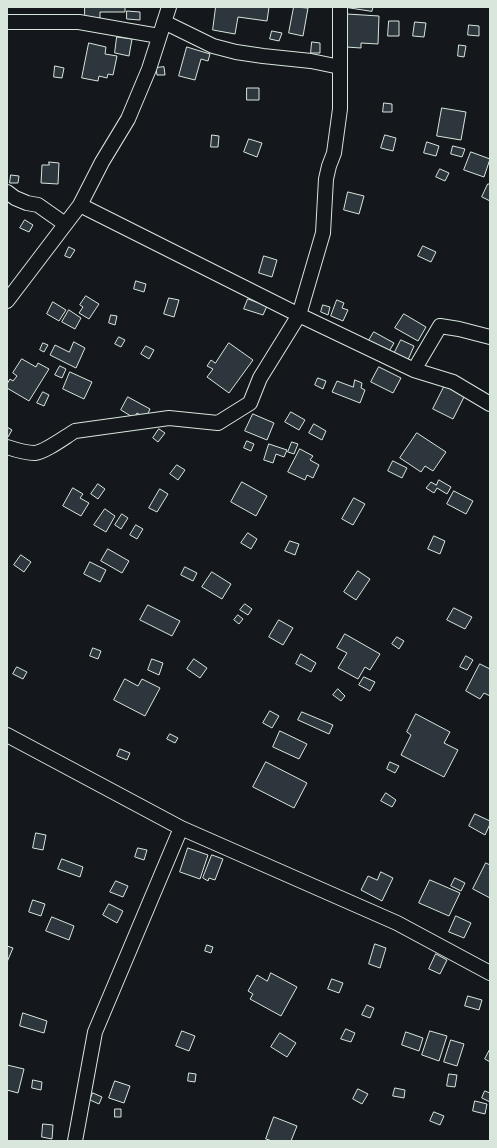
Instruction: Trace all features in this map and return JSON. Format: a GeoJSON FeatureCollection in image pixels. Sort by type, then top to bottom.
{"type":"FeatureCollection","features":[{"type":"Feature","properties":{"kind":"street"},"geometry":{"type":"LineString","coordinates":[[7,301],[80,205],[102,162],[128,119],[149,69],[169,7]]}},
{"type":"Feature","properties":{"kind":"street"},"geometry":{"type":"LineString","coordinates":[[7,447],[37,453],[46,450],[75,431],[169,418],[218,423],[250,403],[260,378],[299,315],[323,233],[326,179],[334,153],[340,109],[340,7]]}},
{"type":"Feature","properties":{"kind":"street"},"geometry":{"type":"LineString","coordinates":[[7,22],[79,22],[159,36]]}},
{"type":"Feature","properties":{"kind":"street"},"geometry":{"type":"LineString","coordinates":[[164,22],[213,46],[236,52],[311,61],[340,67]]}},
{"type":"Feature","properties":{"kind":"street"},"geometry":{"type":"LineString","coordinates":[[7,192],[15,198],[38,205],[65,224]]}},
{"type":"Feature","properties":{"kind":"street"},"geometry":{"type":"LineString","coordinates":[[80,205],[299,315],[414,370],[453,382],[490,404]]}},
{"type":"Feature","properties":{"kind":"street"},"geometry":{"type":"LineString","coordinates":[[414,370],[440,326],[490,337]]}},
{"type":"Feature","properties":{"kind":"street"},"geometry":{"type":"LineString","coordinates":[[7,735],[181,828],[397,923],[490,973]]}},
{"type":"Feature","properties":{"kind":"street"},"geometry":{"type":"LineString","coordinates":[[75,1141],[95,1032],[181,828]]}},
{"type":"Feature","properties":{"kind":"building"},"geometry":{"type":"Polygon","coordinates":[[[85,7],[125,7],[125,12],[100,12],[100,18],[85,18],[85,7]]]}},
{"type":"Feature","properties":{"kind":"building"},"geometry":{"type":"Polygon","coordinates":[[[216,7],[269,7],[267,21],[238,17],[235,34],[213,30],[216,7]]]}},
{"type":"Feature","properties":{"kind":"building"},"geometry":{"type":"Polygon","coordinates":[[[294,7],[308,8],[303,36],[289,33],[294,7]]]}},
{"type":"Feature","properties":{"kind":"building"},"geometry":{"type":"Polygon","coordinates":[[[344,7],[373,7],[372,11],[344,7]]]}},
{"type":"Feature","properties":{"kind":"building"},"geometry":{"type":"Polygon","coordinates":[[[127,11],[140,12],[140,20],[127,19],[127,11]]]}},
{"type":"Feature","properties":{"kind":"building"},"geometry":{"type":"Polygon","coordinates":[[[347,14],[379,16],[378,44],[361,43],[361,48],[346,47],[347,14]]]}},
{"type":"Feature","properties":{"kind":"building"},"geometry":{"type":"Polygon","coordinates":[[[389,21],[399,21],[399,36],[388,36],[389,21]]]}},
{"type":"Feature","properties":{"kind":"building"},"geometry":{"type":"Polygon","coordinates":[[[415,22],[426,23],[424,37],[413,36],[415,22]]]}},
{"type":"Feature","properties":{"kind":"building"},"geometry":{"type":"Polygon","coordinates":[[[469,25],[479,26],[479,36],[468,35],[469,25]]]}},
{"type":"Feature","properties":{"kind":"building"},"geometry":{"type":"Polygon","coordinates":[[[272,31],[282,33],[279,41],[270,39],[272,31]]]}},
{"type":"Feature","properties":{"kind":"building"},"geometry":{"type":"Polygon","coordinates":[[[117,37],[132,39],[129,56],[115,53],[117,37]]]}},
{"type":"Feature","properties":{"kind":"building"},"geometry":{"type":"Polygon","coordinates":[[[312,42],[320,43],[320,53],[311,53],[312,42]]]}},
{"type":"Feature","properties":{"kind":"building"},"geometry":{"type":"Polygon","coordinates":[[[89,43],[106,47],[105,54],[117,56],[113,75],[108,74],[107,78],[99,76],[98,81],[82,78],[89,43]]]}},
{"type":"Feature","properties":{"kind":"building"},"geometry":{"type":"Polygon","coordinates":[[[459,45],[466,46],[464,57],[458,56],[459,45]]]}},
{"type":"Feature","properties":{"kind":"building"},"geometry":{"type":"Polygon","coordinates":[[[187,47],[210,54],[208,61],[201,59],[195,80],[179,76],[187,47]]]}},
{"type":"Feature","properties":{"kind":"building"},"geometry":{"type":"Polygon","coordinates":[[[55,66],[64,68],[62,78],[54,77],[55,66]]]}},
{"type":"Feature","properties":{"kind":"building"},"geometry":{"type":"Polygon","coordinates":[[[164,67],[165,75],[157,75],[156,68],[164,67]]]}},
{"type":"Feature","properties":{"kind":"building"},"geometry":{"type":"Polygon","coordinates":[[[247,88],[259,88],[259,100],[247,100],[247,88]]]}},
{"type":"Feature","properties":{"kind":"building"},"geometry":{"type":"Polygon","coordinates":[[[384,103],[392,104],[392,112],[383,112],[384,103]]]}},
{"type":"Feature","properties":{"kind":"building"},"geometry":{"type":"Polygon","coordinates":[[[442,108],[466,112],[461,140],[437,136],[442,108]]]}},
{"type":"Feature","properties":{"kind":"building"},"geometry":{"type":"Polygon","coordinates":[[[212,135],[219,136],[218,147],[211,147],[212,135]]]}},
{"type":"Feature","properties":{"kind":"building"},"geometry":{"type":"Polygon","coordinates":[[[385,135],[396,138],[393,151],[381,148],[385,135]]]}},
{"type":"Feature","properties":{"kind":"building"},"geometry":{"type":"Polygon","coordinates":[[[249,139],[262,143],[257,157],[244,152],[249,139]]]}},
{"type":"Feature","properties":{"kind":"building"},"geometry":{"type":"Polygon","coordinates":[[[427,142],[439,146],[436,156],[424,153],[427,142]]]}},
{"type":"Feature","properties":{"kind":"building"},"geometry":{"type":"Polygon","coordinates":[[[453,146],[465,149],[462,157],[451,154],[453,146]]]}},
{"type":"Feature","properties":{"kind":"building"},"geometry":{"type":"Polygon","coordinates":[[[471,152],[490,159],[484,177],[464,170],[471,152]]]}},
{"type":"Feature","properties":{"kind":"building"},"geometry":{"type":"Polygon","coordinates":[[[49,162],[59,163],[58,184],[41,183],[42,165],[49,165],[49,162]]]}},
{"type":"Feature","properties":{"kind":"building"},"geometry":{"type":"Polygon","coordinates":[[[440,169],[449,173],[445,181],[436,177],[440,169]]]}},
{"type":"Feature","properties":{"kind":"building"},"geometry":{"type":"Polygon","coordinates":[[[11,175],[19,176],[18,183],[10,183],[11,175]]]}},
{"type":"Feature","properties":{"kind":"building"},"geometry":{"type":"Polygon","coordinates":[[[488,184],[490,184],[490,201],[482,197],[488,184]]]}},
{"type":"Feature","properties":{"kind":"building"},"geometry":{"type":"Polygon","coordinates":[[[348,192],[364,196],[359,214],[344,210],[348,192]]]}},
{"type":"Feature","properties":{"kind":"building"},"geometry":{"type":"Polygon","coordinates":[[[25,220],[33,225],[29,232],[20,228],[25,220]]]}},
{"type":"Feature","properties":{"kind":"building"},"geometry":{"type":"Polygon","coordinates":[[[423,246],[436,252],[431,262],[418,256],[423,246]]]}},
{"type":"Feature","properties":{"kind":"building"},"geometry":{"type":"Polygon","coordinates":[[[69,247],[75,250],[70,258],[65,256],[69,247]]]}},
{"type":"Feature","properties":{"kind":"building"},"geometry":{"type":"Polygon","coordinates":[[[264,256],[277,260],[272,277],[259,273],[264,256]]]}},
{"type":"Feature","properties":{"kind":"building"},"geometry":{"type":"Polygon","coordinates":[[[136,281],[146,284],[144,292],[134,289],[136,281]]]}},
{"type":"Feature","properties":{"kind":"building"},"geometry":{"type":"Polygon","coordinates":[[[86,296],[99,304],[89,319],[79,313],[83,307],[80,305],[86,296]]]}},
{"type":"Feature","properties":{"kind":"building"},"geometry":{"type":"Polygon","coordinates":[[[169,298],[179,300],[174,317],[164,314],[169,298]]]}},
{"type":"Feature","properties":{"kind":"building"},"geometry":{"type":"Polygon","coordinates":[[[248,299],[267,306],[263,315],[244,309],[248,299]]]}},
{"type":"Feature","properties":{"kind":"building"},"geometry":{"type":"Polygon","coordinates":[[[337,300],[344,303],[342,308],[348,310],[343,321],[331,316],[337,300]]]}},
{"type":"Feature","properties":{"kind":"building"},"geometry":{"type":"Polygon","coordinates":[[[53,302],[66,310],[59,321],[47,314],[53,302]]]}},
{"type":"Feature","properties":{"kind":"building"},"geometry":{"type":"Polygon","coordinates":[[[323,305],[330,307],[328,315],[321,312],[323,305]]]}},
{"type":"Feature","properties":{"kind":"building"},"geometry":{"type":"Polygon","coordinates":[[[69,310],[81,318],[75,329],[62,322],[69,310]]]}},
{"type":"Feature","properties":{"kind":"building"},"geometry":{"type":"Polygon","coordinates":[[[404,314],[426,327],[418,341],[395,328],[404,314]]]}},
{"type":"Feature","properties":{"kind":"building"},"geometry":{"type":"Polygon","coordinates":[[[111,315],[117,316],[115,325],[109,323],[111,315]]]}},
{"type":"Feature","properties":{"kind":"building"},"geometry":{"type":"Polygon","coordinates":[[[374,332],[394,343],[388,353],[368,342],[374,332]]]}},
{"type":"Feature","properties":{"kind":"building"},"geometry":{"type":"Polygon","coordinates":[[[119,337],[125,340],[121,347],[115,344],[119,337]]]}},
{"type":"Feature","properties":{"kind":"building"},"geometry":{"type":"Polygon","coordinates":[[[401,340],[414,346],[407,362],[393,356],[401,340]]]}},
{"type":"Feature","properties":{"kind":"building"},"geometry":{"type":"Polygon","coordinates":[[[74,342],[85,348],[76,368],[50,355],[55,345],[69,352],[74,342]]]}},
{"type":"Feature","properties":{"kind":"building"},"geometry":{"type":"Polygon","coordinates":[[[43,343],[48,345],[44,352],[40,350],[43,343]]]}},
{"type":"Feature","properties":{"kind":"building"},"geometry":{"type":"Polygon","coordinates":[[[229,343],[253,360],[229,393],[207,377],[213,369],[207,366],[211,360],[215,363],[229,343]]]}},
{"type":"Feature","properties":{"kind":"building"},"geometry":{"type":"Polygon","coordinates":[[[146,346],[154,350],[149,359],[141,354],[146,346]]]}},
{"type":"Feature","properties":{"kind":"building"},"geometry":{"type":"Polygon","coordinates":[[[22,359],[36,367],[38,363],[49,369],[29,401],[7,388],[7,384],[10,379],[13,381],[17,376],[13,373],[22,359]]]}},
{"type":"Feature","properties":{"kind":"building"},"geometry":{"type":"Polygon","coordinates":[[[60,366],[66,369],[62,378],[55,375],[60,366]]]}},
{"type":"Feature","properties":{"kind":"building"},"geometry":{"type":"Polygon","coordinates":[[[379,367],[401,378],[393,393],[371,382],[379,367]]]}},
{"type":"Feature","properties":{"kind":"building"},"geometry":{"type":"Polygon","coordinates":[[[70,372],[92,382],[84,399],[63,389],[70,372]]]}},
{"type":"Feature","properties":{"kind":"building"},"geometry":{"type":"Polygon","coordinates":[[[318,378],[326,381],[323,389],[315,385],[318,378]]]}},
{"type":"Feature","properties":{"kind":"building"},"geometry":{"type":"Polygon","coordinates":[[[355,380],[362,383],[361,388],[365,390],[360,403],[332,392],[337,381],[353,387],[355,380]]]}},
{"type":"Feature","properties":{"kind":"building"},"geometry":{"type":"Polygon","coordinates":[[[445,385],[465,395],[453,419],[433,409],[445,385]]]}},
{"type":"Feature","properties":{"kind":"building"},"geometry":{"type":"Polygon","coordinates":[[[43,392],[49,395],[44,406],[37,403],[43,392]]]}},
{"type":"Feature","properties":{"kind":"building"},"geometry":{"type":"Polygon","coordinates":[[[128,397],[150,409],[146,418],[137,413],[134,418],[121,410],[128,397]]]}},
{"type":"Feature","properties":{"kind":"building"},"geometry":{"type":"Polygon","coordinates":[[[291,412],[305,420],[299,430],[285,422],[291,412]]]}},
{"type":"Feature","properties":{"kind":"building"},"geometry":{"type":"Polygon","coordinates":[[[253,414],[274,423],[267,440],[245,431],[253,414]]]}},
{"type":"Feature","properties":{"kind":"building"},"geometry":{"type":"Polygon","coordinates":[[[314,424],[326,431],[322,440],[309,433],[314,424]]]}},
{"type":"Feature","properties":{"kind":"building"},"geometry":{"type":"Polygon","coordinates":[[[7,427],[12,430],[8,437],[7,436],[7,427]]]}},
{"type":"Feature","properties":{"kind":"building"},"geometry":{"type":"Polygon","coordinates":[[[159,429],[165,433],[158,442],[153,438],[159,429]]]}},
{"type":"Feature","properties":{"kind":"building"},"geometry":{"type":"Polygon","coordinates":[[[417,433],[446,452],[433,471],[425,466],[421,472],[400,458],[417,433]]]}},
{"type":"Feature","properties":{"kind":"building"},"geometry":{"type":"Polygon","coordinates":[[[247,441],[254,444],[251,451],[244,448],[247,441]]]}},
{"type":"Feature","properties":{"kind":"building"},"geometry":{"type":"Polygon","coordinates":[[[292,442],[298,444],[294,454],[288,452],[292,442]]]}},
{"type":"Feature","properties":{"kind":"building"},"geometry":{"type":"Polygon","coordinates":[[[269,444],[287,450],[284,457],[276,454],[273,463],[264,460],[269,444]]]}},
{"type":"Feature","properties":{"kind":"building"},"geometry":{"type":"Polygon","coordinates":[[[300,449],[313,456],[310,460],[319,465],[313,478],[307,475],[305,480],[288,472],[300,449]]]}},
{"type":"Feature","properties":{"kind":"building"},"geometry":{"type":"Polygon","coordinates":[[[393,461],[407,468],[402,478],[388,471],[393,461]]]}},
{"type":"Feature","properties":{"kind":"building"},"geometry":{"type":"Polygon","coordinates":[[[177,465],[185,470],[178,480],[170,474],[177,465]]]}},
{"type":"Feature","properties":{"kind":"building"},"geometry":{"type":"Polygon","coordinates":[[[439,480],[451,487],[447,494],[437,488],[434,493],[426,488],[431,482],[436,485],[439,480]]]}},
{"type":"Feature","properties":{"kind":"building"},"geometry":{"type":"Polygon","coordinates":[[[242,482],[267,496],[256,516],[231,502],[242,482]]]}},
{"type":"Feature","properties":{"kind":"building"},"geometry":{"type":"Polygon","coordinates":[[[98,484],[105,489],[98,499],[91,494],[98,484]]]}},
{"type":"Feature","properties":{"kind":"building"},"geometry":{"type":"Polygon","coordinates":[[[73,488],[83,494],[80,498],[89,503],[81,516],[63,506],[73,488]]]}},
{"type":"Feature","properties":{"kind":"building"},"geometry":{"type":"Polygon","coordinates":[[[160,489],[168,494],[157,512],[149,508],[160,489]]]}},
{"type":"Feature","properties":{"kind":"building"},"geometry":{"type":"Polygon","coordinates":[[[454,491],[473,501],[466,514],[447,504],[454,491]]]}},
{"type":"Feature","properties":{"kind":"building"},"geometry":{"type":"Polygon","coordinates":[[[354,498],[365,504],[353,525],[342,519],[354,498]]]}},
{"type":"Feature","properties":{"kind":"building"},"geometry":{"type":"Polygon","coordinates":[[[105,509],[115,516],[106,532],[94,525],[105,509]]]}},
{"type":"Feature","properties":{"kind":"building"},"geometry":{"type":"Polygon","coordinates":[[[122,514],[128,518],[121,529],[115,525],[122,514]]]}},
{"type":"Feature","properties":{"kind":"building"},"geometry":{"type":"Polygon","coordinates":[[[136,525],[143,529],[137,539],[130,535],[136,525]]]}},
{"type":"Feature","properties":{"kind":"building"},"geometry":{"type":"Polygon","coordinates":[[[248,533],[257,539],[251,549],[241,543],[248,533]]]}},
{"type":"Feature","properties":{"kind":"building"},"geometry":{"type":"Polygon","coordinates":[[[434,536],[445,541],[440,554],[428,549],[434,536]]]}},
{"type":"Feature","properties":{"kind":"building"},"geometry":{"type":"Polygon","coordinates":[[[290,541],[299,544],[295,555],[285,551],[290,541]]]}},
{"type":"Feature","properties":{"kind":"building"},"geometry":{"type":"Polygon","coordinates":[[[108,549],[129,561],[122,573],[101,561],[108,549]]]}},
{"type":"Feature","properties":{"kind":"building"},"geometry":{"type":"Polygon","coordinates":[[[21,555],[31,562],[24,572],[14,565],[21,555]]]}},
{"type":"Feature","properties":{"kind":"building"},"geometry":{"type":"Polygon","coordinates":[[[90,562],[106,570],[100,582],[84,574],[90,562]]]}},
{"type":"Feature","properties":{"kind":"building"},"geometry":{"type":"Polygon","coordinates":[[[185,567],[197,573],[193,581],[181,575],[185,567]]]}},
{"type":"Feature","properties":{"kind":"building"},"geometry":{"type":"Polygon","coordinates":[[[358,571],[370,579],[356,600],[344,592],[358,571]]]}},
{"type":"Feature","properties":{"kind":"building"},"geometry":{"type":"Polygon","coordinates":[[[212,572],[231,584],[222,599],[202,587],[212,572]]]}},
{"type":"Feature","properties":{"kind":"building"},"geometry":{"type":"Polygon","coordinates":[[[245,604],[252,609],[248,615],[240,610],[245,604]]]}},
{"type":"Feature","properties":{"kind":"building"},"geometry":{"type":"Polygon","coordinates":[[[148,605],[180,621],[172,636],[140,620],[148,605]]]}},
{"type":"Feature","properties":{"kind":"building"},"geometry":{"type":"Polygon","coordinates":[[[454,608],[472,617],[465,629],[447,620],[454,608]]]}},
{"type":"Feature","properties":{"kind":"building"},"geometry":{"type":"Polygon","coordinates":[[[238,615],[243,619],[239,624],[234,620],[238,615]]]}},
{"type":"Feature","properties":{"kind":"building"},"geometry":{"type":"Polygon","coordinates":[[[279,620],[293,628],[283,645],[269,637],[279,620]]]}},
{"type":"Feature","properties":{"kind":"building"},"geometry":{"type":"Polygon","coordinates":[[[345,634],[380,654],[370,670],[365,667],[358,679],[338,668],[347,653],[337,648],[345,634]]]}},
{"type":"Feature","properties":{"kind":"building"},"geometry":{"type":"Polygon","coordinates":[[[397,637],[404,641],[399,649],[392,644],[397,637]]]}},
{"type":"Feature","properties":{"kind":"building"},"geometry":{"type":"Polygon","coordinates":[[[93,648],[101,651],[98,659],[90,656],[93,648]]]}},
{"type":"Feature","properties":{"kind":"building"},"geometry":{"type":"Polygon","coordinates":[[[301,654],[316,663],[311,672],[296,664],[301,654]]]}},
{"type":"Feature","properties":{"kind":"building"},"geometry":{"type":"Polygon","coordinates":[[[466,656],[473,660],[467,670],[460,667],[466,656]]]}},
{"type":"Feature","properties":{"kind":"building"},"geometry":{"type":"Polygon","coordinates":[[[152,659],[163,663],[159,675],[148,670],[152,659]]]}},
{"type":"Feature","properties":{"kind":"building"},"geometry":{"type":"Polygon","coordinates":[[[194,659],[207,668],[200,678],[187,669],[194,659]]]}},
{"type":"Feature","properties":{"kind":"building"},"geometry":{"type":"Polygon","coordinates":[[[480,664],[490,669],[490,696],[484,693],[480,699],[466,691],[480,664]]]}},
{"type":"Feature","properties":{"kind":"building"},"geometry":{"type":"Polygon","coordinates":[[[17,667],[27,672],[23,679],[13,674],[17,667]]]}},
{"type":"Feature","properties":{"kind":"building"},"geometry":{"type":"Polygon","coordinates":[[[364,677],[375,682],[370,691],[359,685],[364,677]]]}},
{"type":"Feature","properties":{"kind":"building"},"geometry":{"type":"Polygon","coordinates":[[[125,679],[138,686],[142,679],[160,688],[145,716],[114,700],[125,679]]]}},
{"type":"Feature","properties":{"kind":"building"},"geometry":{"type":"Polygon","coordinates":[[[338,689],[345,696],[341,701],[333,695],[338,689]]]}},
{"type":"Feature","properties":{"kind":"building"},"geometry":{"type":"Polygon","coordinates":[[[270,711],[279,716],[272,728],[263,723],[270,711]]]}},
{"type":"Feature","properties":{"kind":"building"},"geometry":{"type":"Polygon","coordinates":[[[302,712],[333,725],[329,734],[298,720],[302,712]]]}},
{"type":"Feature","properties":{"kind":"building"},"geometry":{"type":"Polygon","coordinates":[[[416,714],[450,732],[444,743],[458,750],[444,777],[401,755],[411,735],[407,732],[416,714]]]}},
{"type":"Feature","properties":{"kind":"building"},"geometry":{"type":"Polygon","coordinates":[[[280,731],[307,744],[299,759],[273,747],[280,731]]]}},
{"type":"Feature","properties":{"kind":"building"},"geometry":{"type":"Polygon","coordinates":[[[170,734],[178,738],[175,743],[167,739],[170,734]]]}},
{"type":"Feature","properties":{"kind":"building"},"geometry":{"type":"Polygon","coordinates":[[[120,749],[130,753],[127,760],[117,756],[120,749]]]}},
{"type":"Feature","properties":{"kind":"building"},"geometry":{"type":"Polygon","coordinates":[[[266,762],[307,783],[294,808],[253,787],[266,762]]]}},
{"type":"Feature","properties":{"kind":"building"},"geometry":{"type":"Polygon","coordinates":[[[390,762],[399,766],[395,773],[387,769],[390,762]]]}},
{"type":"Feature","properties":{"kind":"building"},"geometry":{"type":"Polygon","coordinates":[[[386,793],[396,800],[392,807],[381,801],[386,793]]]}},
{"type":"Feature","properties":{"kind":"building"},"geometry":{"type":"Polygon","coordinates":[[[475,814],[490,821],[485,835],[469,826],[475,814]]]}},
{"type":"Feature","properties":{"kind":"building"},"geometry":{"type":"Polygon","coordinates":[[[36,833],[46,835],[43,850],[33,848],[36,833]]]}},
{"type":"Feature","properties":{"kind":"building"},"geometry":{"type":"Polygon","coordinates":[[[138,848],[147,850],[144,860],[135,857],[138,848]]]}},
{"type":"Feature","properties":{"kind":"building"},"geometry":{"type":"Polygon","coordinates":[[[188,848],[208,855],[200,879],[180,872],[188,848]]]}},
{"type":"Feature","properties":{"kind":"building"},"geometry":{"type":"Polygon","coordinates":[[[212,855],[223,859],[215,880],[209,878],[208,881],[203,878],[212,855]]]}},
{"type":"Feature","properties":{"kind":"building"},"geometry":{"type":"Polygon","coordinates":[[[62,859],[83,867],[80,877],[58,869],[62,859]]]}},
{"type":"Feature","properties":{"kind":"building"},"geometry":{"type":"Polygon","coordinates":[[[486,863],[490,865],[490,898],[473,889],[486,863]]]}},
{"type":"Feature","properties":{"kind":"building"},"geometry":{"type":"Polygon","coordinates":[[[381,872],[393,878],[382,901],[361,890],[368,876],[377,880],[381,872]]]}},
{"type":"Feature","properties":{"kind":"building"},"geometry":{"type":"Polygon","coordinates":[[[455,878],[465,883],[461,891],[451,886],[455,878]]]}},
{"type":"Feature","properties":{"kind":"building"},"geometry":{"type":"Polygon","coordinates":[[[430,880],[460,893],[449,916],[419,903],[430,880]]]}},
{"type":"Feature","properties":{"kind":"building"},"geometry":{"type":"Polygon","coordinates":[[[116,881],[128,886],[123,897],[110,892],[116,881]]]}},
{"type":"Feature","properties":{"kind":"building"},"geometry":{"type":"Polygon","coordinates":[[[33,900],[45,904],[41,916],[29,912],[33,900]]]}},
{"type":"Feature","properties":{"kind":"building"},"geometry":{"type":"Polygon","coordinates":[[[109,904],[123,911],[117,923],[103,915],[109,904]]]}},
{"type":"Feature","properties":{"kind":"building"},"geometry":{"type":"Polygon","coordinates":[[[456,916],[471,923],[464,938],[449,932],[456,916]]]}},
{"type":"Feature","properties":{"kind":"building"},"geometry":{"type":"Polygon","coordinates":[[[52,917],[74,926],[69,940],[46,931],[52,917]]]}},
{"type":"Feature","properties":{"kind":"building"},"geometry":{"type":"Polygon","coordinates":[[[375,944],[386,948],[380,968],[369,964],[375,944]]]}},
{"type":"Feature","properties":{"kind":"building"},"geometry":{"type":"Polygon","coordinates":[[[207,945],[213,947],[211,953],[205,951],[207,945]]]}},
{"type":"Feature","properties":{"kind":"building"},"geometry":{"type":"Polygon","coordinates":[[[7,946],[13,948],[7,962],[7,946]]]}},
{"type":"Feature","properties":{"kind":"building"},"geometry":{"type":"Polygon","coordinates":[[[436,954],[447,960],[440,974],[429,969],[436,954]]]}},
{"type":"Feature","properties":{"kind":"building"},"geometry":{"type":"Polygon","coordinates":[[[271,973],[297,987],[281,1016],[250,999],[253,994],[248,991],[257,975],[267,981],[271,973]]]}},
{"type":"Feature","properties":{"kind":"building"},"geometry":{"type":"Polygon","coordinates":[[[332,979],[343,983],[339,993],[328,989],[332,979]]]}},
{"type":"Feature","properties":{"kind":"building"},"geometry":{"type":"Polygon","coordinates":[[[468,996],[482,1000],[479,1010],[465,1006],[468,996]]]}},
{"type":"Feature","properties":{"kind":"building"},"geometry":{"type":"Polygon","coordinates":[[[367,1005],[374,1008],[370,1018],[362,1015],[367,1005]]]}},
{"type":"Feature","properties":{"kind":"building"},"geometry":{"type":"Polygon","coordinates":[[[23,1013],[47,1021],[44,1033],[20,1026],[23,1013]]]}},
{"type":"Feature","properties":{"kind":"building"},"geometry":{"type":"Polygon","coordinates":[[[346,1029],[355,1033],[351,1042],[341,1039],[346,1029]]]}},
{"type":"Feature","properties":{"kind":"building"},"geometry":{"type":"Polygon","coordinates":[[[182,1031],[195,1036],[189,1051],[176,1046],[182,1031]]]}},
{"type":"Feature","properties":{"kind":"building"},"geometry":{"type":"Polygon","coordinates":[[[430,1031],[447,1036],[439,1061],[422,1055],[430,1031]]]}},
{"type":"Feature","properties":{"kind":"building"},"geometry":{"type":"Polygon","coordinates":[[[406,1032],[423,1038],[419,1051],[402,1045],[406,1032]]]}},
{"type":"Feature","properties":{"kind":"building"},"geometry":{"type":"Polygon","coordinates":[[[280,1033],[296,1043],[287,1057],[271,1047],[280,1033]]]}},
{"type":"Feature","properties":{"kind":"building"},"geometry":{"type":"Polygon","coordinates":[[[451,1040],[464,1044],[457,1066],[444,1062],[451,1040]]]}},
{"type":"Feature","properties":{"kind":"building"},"geometry":{"type":"Polygon","coordinates":[[[490,1049],[490,1062],[485,1059],[490,1049]]]}},
{"type":"Feature","properties":{"kind":"building"},"geometry":{"type":"Polygon","coordinates":[[[7,1065],[24,1069],[18,1093],[7,1090],[7,1065]]]}},
{"type":"Feature","properties":{"kind":"building"},"geometry":{"type":"Polygon","coordinates":[[[189,1073],[196,1074],[195,1082],[188,1081],[189,1073]]]}},
{"type":"Feature","properties":{"kind":"building"},"geometry":{"type":"Polygon","coordinates":[[[449,1074],[457,1075],[455,1087],[447,1086],[449,1074]]]}},
{"type":"Feature","properties":{"kind":"building"},"geometry":{"type":"Polygon","coordinates":[[[33,1080],[42,1082],[41,1090],[32,1088],[33,1080]]]}},
{"type":"Feature","properties":{"kind":"building"},"geometry":{"type":"Polygon","coordinates":[[[115,1081],[130,1086],[124,1103],[109,1098],[115,1081]]]}},
{"type":"Feature","properties":{"kind":"building"},"geometry":{"type":"Polygon","coordinates":[[[395,1088],[405,1090],[404,1098],[393,1096],[395,1088]]]}},
{"type":"Feature","properties":{"kind":"building"},"geometry":{"type":"Polygon","coordinates":[[[358,1089],[368,1094],[362,1104],[353,1099],[358,1089]]]}},
{"type":"Feature","properties":{"kind":"building"},"geometry":{"type":"Polygon","coordinates":[[[485,1091],[490,1093],[490,1102],[482,1098],[485,1091]]]}},
{"type":"Feature","properties":{"kind":"building"},"geometry":{"type":"Polygon","coordinates":[[[93,1093],[102,1097],[99,1104],[90,1100],[93,1093]]]}},
{"type":"Feature","properties":{"kind":"building"},"geometry":{"type":"Polygon","coordinates":[[[475,1101],[487,1104],[485,1114],[473,1111],[475,1101]]]}},
{"type":"Feature","properties":{"kind":"building"},"geometry":{"type":"Polygon","coordinates":[[[115,1109],[121,1109],[121,1117],[115,1117],[115,1109]]]}},
{"type":"Feature","properties":{"kind":"building"},"geometry":{"type":"Polygon","coordinates":[[[434,1112],[444,1116],[440,1125],[430,1121],[434,1112]]]}},
{"type":"Feature","properties":{"kind":"building"},"geometry":{"type":"Polygon","coordinates":[[[274,1117],[297,1126],[291,1141],[272,1141],[266,1139],[274,1117]]]}},
{"type":"Feature","properties":{"kind":"building"},"geometry":{"type":"Polygon","coordinates":[[[43,1124],[53,1125],[52,1139],[42,1137],[43,1124]]]}}]}
